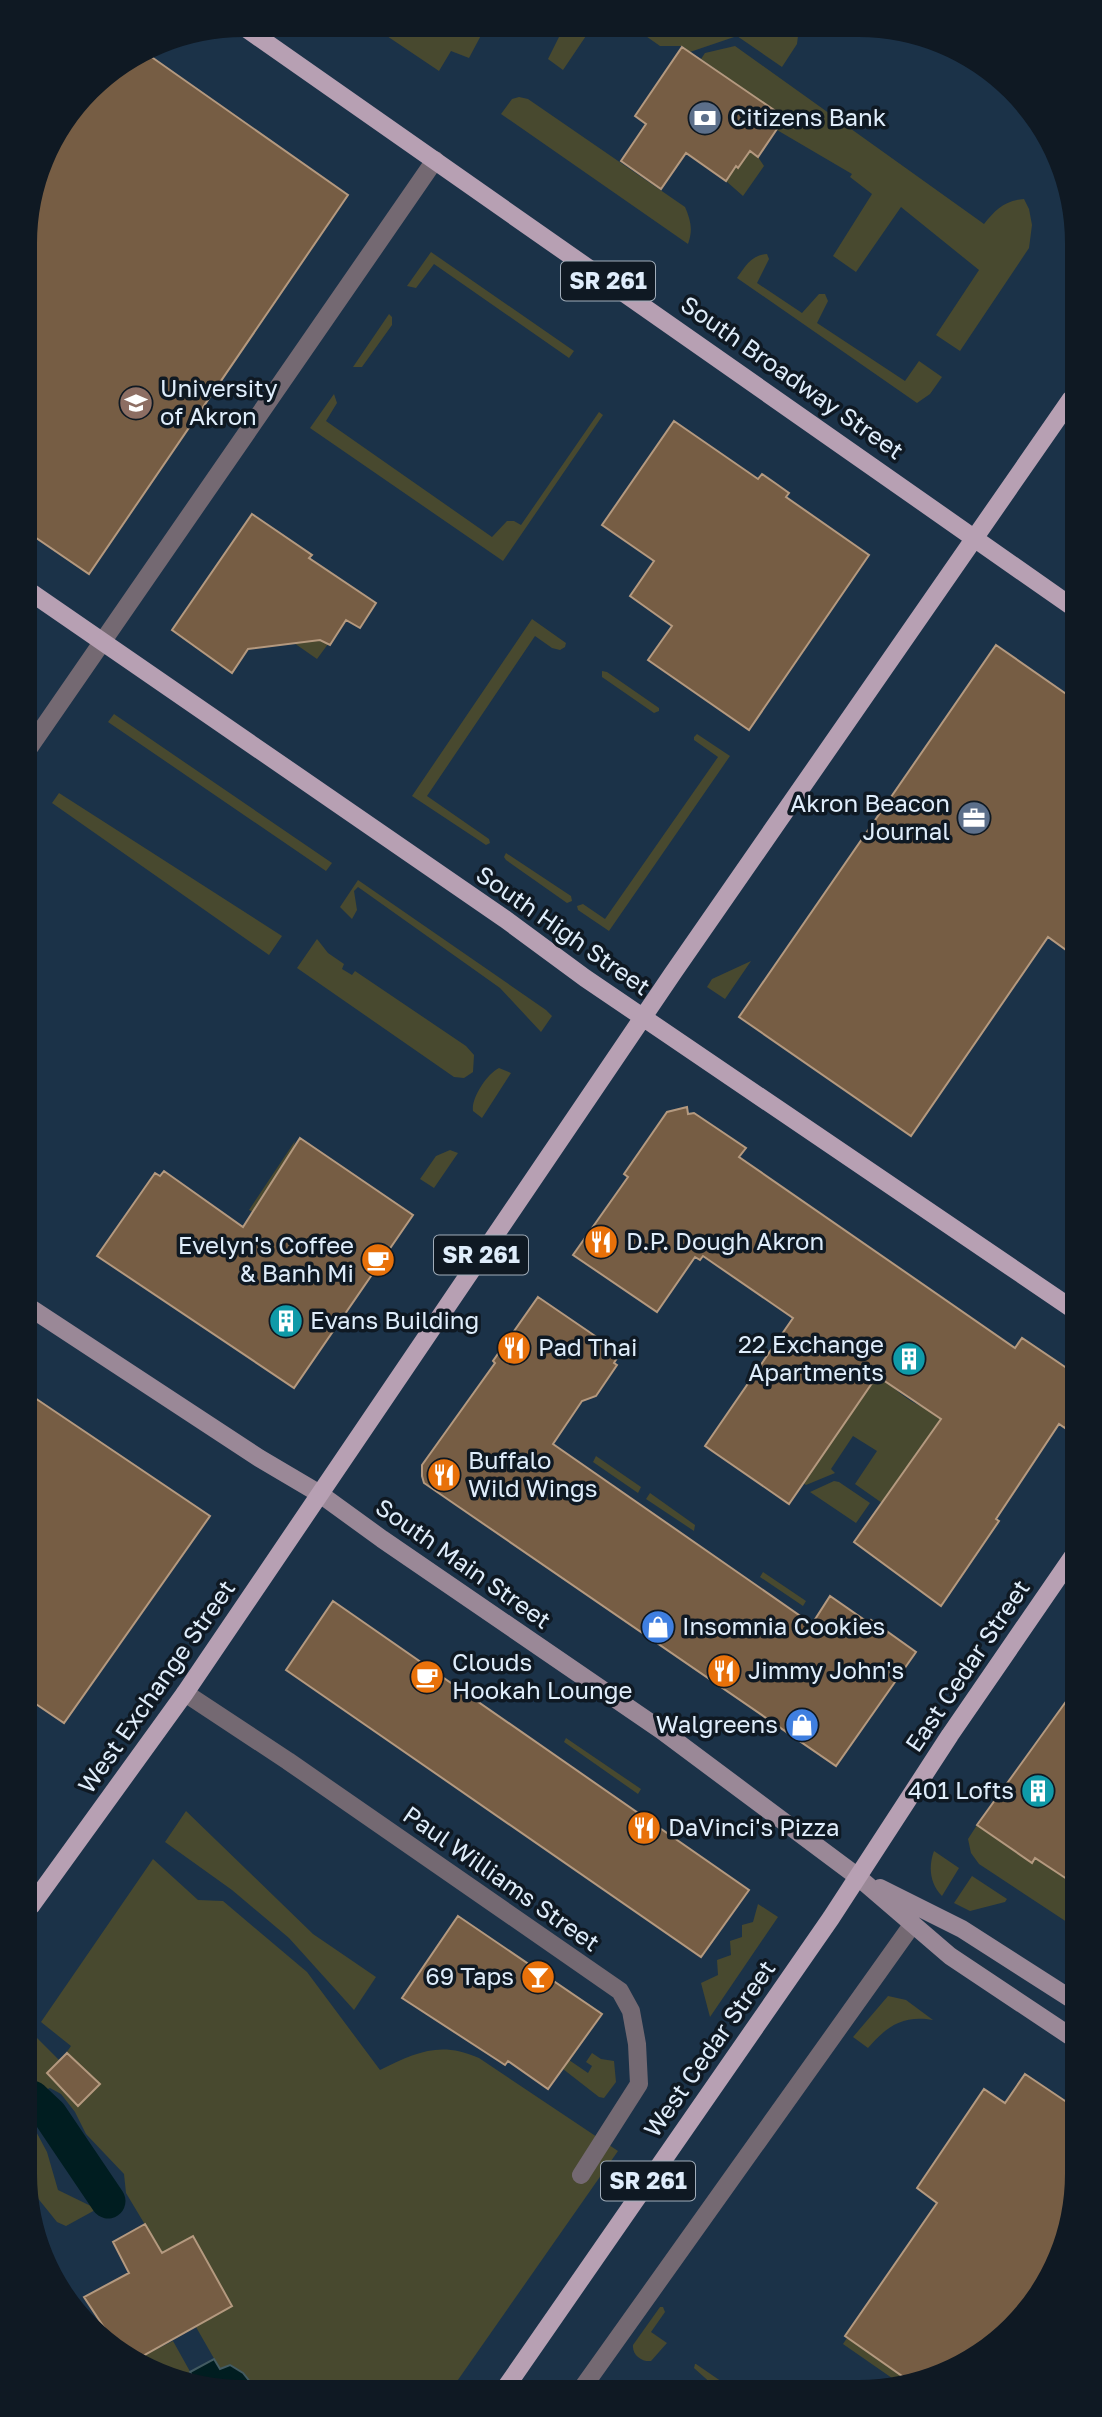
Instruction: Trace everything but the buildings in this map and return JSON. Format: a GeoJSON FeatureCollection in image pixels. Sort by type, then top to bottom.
{"type":"FeatureCollection","features":[{"type":"Feature","properties":{"kind":"main road","name":"South Broadway Street"},"geometry":{"type":"LineString","coordinates":[[259,37],[1065,601]]}},
{"type":"Feature","properties":{"kind":"main road"},"geometry":{"type":"LineString","coordinates":[[644,1017],[1065,408]]}},
{"type":"Feature","properties":{"kind":"main road","name":"South High Street"},"geometry":{"type":"LineString","coordinates":[[37,596],[644,1017],[1065,1304]]}},
{"type":"Feature","properties":{"kind":"main road","name":"SR 261"},"geometry":{"type":"LineString","coordinates":[[320,1494],[644,1017]]}},
{"type":"Feature","properties":{"kind":"main road","name":"South Main Street"},"geometry":{"type":"LineString","coordinates":[[37,1312],[259,1458],[320,1494],[661,1730],[858,1877],[950,1956],[1065,2033]]}},
{"type":"Feature","properties":{"kind":"main road","name":"West Exchange Street"},"geometry":{"type":"LineString","coordinates":[[37,1898],[185,1693],[320,1494]]}},
{"type":"Feature","properties":{"kind":"main road","name":"East Cedar Street"},"geometry":{"type":"LineString","coordinates":[[858,1877],[1065,1567]]}},
{"type":"Feature","properties":{"kind":"main road","name":"South Main Street"},"geometry":{"type":"LineString","coordinates":[[858,1877],[962,1929],[1065,1995]]}},
{"type":"Feature","properties":{"kind":"main road","name":"West Cedar Street"},"geometry":{"type":"LineString","coordinates":[[511,2380],[858,1877]]}},
{"type":"Feature","properties":{"kind":"street"},"geometry":{"type":"LineString","coordinates":[[37,736],[435,160]]}},
{"type":"Feature","properties":{"kind":"street","name":"Paul Williams Street"},"geometry":{"type":"LineString","coordinates":[[185,1693],[288,1761],[620,1991],[631,2011],[637,2044],[639,2084],[581,2175]]}},
{"type":"Feature","properties":{"kind":"street"},"geometry":{"type":"LineString","coordinates":[[587,2380],[912,1925]]}},
{"type":"Feature","properties":{"kind":"shaded area"},"geometry":{"type":"Polygon","coordinates":[[[388,37],[480,37],[469,58],[451,51],[439,71],[388,37]]]}},
{"type":"Feature","properties":{"kind":"shaded area"},"geometry":{"type":"Polygon","coordinates":[[[559,37],[585,37],[563,70],[548,59],[559,37]]]}},
{"type":"Feature","properties":{"kind":"shaded area"},"geometry":{"type":"Polygon","coordinates":[[[647,37],[734,37],[690,52],[682,46],[660,46],[647,37]]]}},
{"type":"Feature","properties":{"kind":"shaded area"},"geometry":{"type":"Polygon","coordinates":[[[738,37],[798,37],[797,44],[782,67],[738,37]]]}},
{"type":"Feature","properties":{"kind":"shaded area"},"geometry":{"type":"Polygon","coordinates":[[[735,46],[984,224],[1001,207],[1011,201],[1024,199],[1032,225],[1029,248],[960,351],[936,335],[979,270],[901,207],[856,272],[833,256],[872,194],[850,177],[852,174],[777,130],[779,126],[772,120],[777,112],[701,59],[705,53],[735,46]]]}},
{"type":"Feature","properties":{"kind":"shaded area"},"geometry":{"type":"Polygon","coordinates":[[[512,99],[528,99],[685,207],[691,225],[688,244],[501,114],[512,99]]]}},
{"type":"Feature","properties":{"kind":"shaded area"},"geometry":{"type":"Polygon","coordinates":[[[750,151],[764,166],[743,196],[726,181],[750,151]]]}},
{"type":"Feature","properties":{"kind":"shaded area"},"geometry":{"type":"Polygon","coordinates":[[[431,252],[574,351],[569,358],[434,264],[416,288],[407,286],[431,252]]]}},
{"type":"Feature","properties":{"kind":"shaded area"},"geometry":{"type":"Polygon","coordinates":[[[767,254],[769,259],[757,283],[802,313],[819,294],[825,294],[828,301],[817,323],[905,381],[919,361],[942,377],[930,394],[917,403],[737,278],[753,259],[767,254]]]}},
{"type":"Feature","properties":{"kind":"shaded area"},"geometry":{"type":"Polygon","coordinates":[[[389,314],[392,317],[392,325],[362,367],[353,367],[389,314]]]}},
{"type":"Feature","properties":{"kind":"shaded area"},"geometry":{"type":"Polygon","coordinates":[[[334,394],[337,403],[326,421],[492,537],[507,521],[521,525],[599,412],[603,415],[503,561],[310,428],[334,394]]]}},
{"type":"Feature","properties":{"kind":"shaded area"},"geometry":{"type":"Polygon","coordinates":[[[532,619],[566,643],[565,647],[560,650],[552,648],[535,636],[427,796],[489,839],[490,843],[486,845],[412,796],[532,619]]]}},
{"type":"Feature","properties":{"kind":"shaded area"},"geometry":{"type":"Polygon","coordinates":[[[292,620],[328,644],[317,659],[294,643],[292,620]]]}},
{"type":"Feature","properties":{"kind":"shaded area"},"geometry":{"type":"Polygon","coordinates":[[[602,671],[659,708],[659,711],[654,713],[602,677],[602,671]]]}},
{"type":"Feature","properties":{"kind":"shaded area"},"geometry":{"type":"Polygon","coordinates":[[[114,714],[332,863],[326,871],[108,722],[114,714]]]}},
{"type":"Feature","properties":{"kind":"shaded area"},"geometry":{"type":"Polygon","coordinates":[[[697,734],[730,756],[609,931],[578,910],[577,906],[583,904],[605,919],[718,757],[694,740],[697,734]]]}},
{"type":"Feature","properties":{"kind":"shaded area"},"geometry":{"type":"Polygon","coordinates":[[[59,793],[282,936],[269,955],[52,803],[59,793]]]}},
{"type":"Feature","properties":{"kind":"shaded area"},"geometry":{"type":"Polygon","coordinates":[[[506,853],[571,896],[572,901],[567,903],[506,860],[506,853]]]}},
{"type":"Feature","properties":{"kind":"shaded area"},"geometry":{"type":"Polygon","coordinates":[[[358,880],[546,1010],[552,1016],[541,1032],[500,988],[358,887],[354,891],[357,910],[352,919],[340,907],[358,880]]]}},
{"type":"Feature","properties":{"kind":"shaded area"},"geometry":{"type":"Polygon","coordinates":[[[317,939],[328,953],[344,964],[342,969],[352,975],[355,971],[466,1046],[474,1055],[473,1072],[464,1078],[454,1077],[297,968],[317,939]]]}},
{"type":"Feature","properties":{"kind":"shaded area"},"geometry":{"type":"Polygon","coordinates":[[[751,961],[725,999],[707,987],[712,979],[751,961]]]}},
{"type":"Feature","properties":{"kind":"shaded area"},"geometry":{"type":"Polygon","coordinates":[[[499,1068],[511,1073],[482,1118],[473,1111],[477,1093],[499,1068]]]}},
{"type":"Feature","properties":{"kind":"shaded area"},"geometry":{"type":"Polygon","coordinates":[[[295,1141],[293,1150],[253,1212],[249,1210],[295,1141]]]}},
{"type":"Feature","properties":{"kind":"shaded area"},"geometry":{"type":"Polygon","coordinates":[[[450,1150],[458,1153],[434,1188],[420,1179],[436,1156],[450,1150]]]}},
{"type":"Feature","properties":{"kind":"shaded area"},"geometry":{"type":"Polygon","coordinates":[[[881,1370],[899,1393],[926,1408],[944,1414],[882,1503],[855,1484],[877,1451],[853,1436],[831,1469],[835,1473],[806,1485],[803,1483],[881,1370]]]}},
{"type":"Feature","properties":{"kind":"shaded area"},"geometry":{"type":"Polygon","coordinates":[[[596,1456],[641,1487],[638,1493],[593,1462],[596,1456]]]}},
{"type":"Feature","properties":{"kind":"shaded area"},"geometry":{"type":"Polygon","coordinates":[[[834,1481],[870,1503],[856,1523],[810,1492],[834,1481]]]}},
{"type":"Feature","properties":{"kind":"shaded area"},"geometry":{"type":"Polygon","coordinates":[[[650,1493],[695,1525],[694,1531],[646,1499],[650,1493]]]}},
{"type":"Feature","properties":{"kind":"shaded area"},"geometry":{"type":"Polygon","coordinates":[[[763,1572],[806,1601],[803,1606],[760,1577],[763,1572]]]}},
{"type":"Feature","properties":{"kind":"shaded area"},"geometry":{"type":"Polygon","coordinates":[[[566,1738],[641,1789],[638,1794],[564,1742],[566,1738]]]}},
{"type":"Feature","properties":{"kind":"shaded area"},"geometry":{"type":"Polygon","coordinates":[[[186,1811],[313,1934],[376,1977],[354,2010],[289,1938],[232,1890],[165,1842],[186,1811]]]}},
{"type":"Feature","properties":{"kind":"shaded area"},"geometry":{"type":"Polygon","coordinates":[[[977,1825],[1032,1863],[1035,1858],[1065,1878],[1065,1921],[979,1864],[971,1853],[968,1839],[977,1825]]]}},
{"type":"Feature","properties":{"kind":"shaded area"},"geometry":{"type":"Polygon","coordinates":[[[934,1851],[959,1868],[942,1896],[931,1875],[934,1851]]]}},
{"type":"Feature","properties":{"kind":"shaded area"},"geometry":{"type":"Polygon","coordinates":[[[153,1859],[198,1900],[223,1901],[307,1972],[380,2070],[429,2051],[452,2050],[465,2053],[479,2058],[618,2151],[458,2380],[249,2380],[243,2373],[220,2369],[196,2327],[232,2306],[193,2236],[162,2253],[126,2193],[124,2174],[86,2134],[75,2112],[61,2094],[50,2088],[37,2094],[37,2038],[59,2060],[47,2073],[99,2084],[66,2053],[71,2046],[41,2022],[153,1859]]]}},
{"type":"Feature","properties":{"kind":"shaded area"},"geometry":{"type":"Polygon","coordinates":[[[972,1876],[1007,1899],[1005,1902],[970,1911],[954,1903],[972,1876]]]}},
{"type":"Feature","properties":{"kind":"shaded area"},"geometry":{"type":"Polygon","coordinates":[[[758,1904],[778,1917],[710,2017],[701,1983],[718,1975],[717,1960],[731,1955],[730,1941],[742,1937],[742,1925],[753,1922],[758,1904]]]}},
{"type":"Feature","properties":{"kind":"shaded area"},"geometry":{"type":"Polygon","coordinates":[[[888,1996],[906,2000],[933,2020],[913,2019],[896,2024],[868,2048],[853,2037],[888,1996]]]}},
{"type":"Feature","properties":{"kind":"shaded area"},"geometry":{"type":"Polygon","coordinates":[[[592,2053],[601,2059],[614,2061],[616,2082],[604,2098],[563,2069],[569,2060],[588,2073],[592,2066],[586,2062],[592,2053]]]}},
{"type":"Feature","properties":{"kind":"shaded area"},"geometry":{"type":"Polygon","coordinates":[[[37,2133],[47,2152],[58,2190],[97,2209],[66,2226],[57,2222],[39,2200],[37,2133]]]}},
{"type":"Feature","properties":{"kind":"shaded area"},"geometry":{"type":"Polygon","coordinates":[[[660,2307],[663,2307],[665,2312],[651,2332],[667,2343],[651,2361],[644,2360],[636,2355],[633,2345],[660,2307]]]}},
{"type":"Feature","properties":{"kind":"shaded area"},"geometry":{"type":"Polygon","coordinates":[[[847,2338],[901,2375],[891,2377],[843,2344],[847,2338]]]}},
{"type":"Feature","properties":{"kind":"shaded area"},"geometry":{"type":"Polygon","coordinates":[[[173,2341],[191,2373],[164,2365],[144,2355],[173,2341]]]}},
{"type":"Feature","properties":{"kind":"shaded area"},"geometry":{"type":"Polygon","coordinates":[[[214,2359],[220,2369],[230,2365],[249,2380],[216,2378],[190,2372],[214,2359]]]}},
{"type":"Feature","properties":{"kind":"shaded area"},"geometry":{"type":"Polygon","coordinates":[[[696,2364],[719,2380],[707,2380],[694,2368],[696,2364]]]}},
{"type":"Feature","properties":{"kind":"waterway"},"geometry":{"type":"LineString","coordinates":[[37,2103],[50,2115],[108,2201]]}},
{"type":"Feature","properties":{"kind":"place","name":"Citizens Bank"},"geometry":{"type":"Point","coordinates":[705,118]}},
{"type":"Feature","properties":{"kind":"place","name":"University of Akron"},"geometry":{"type":"Point","coordinates":[136,403]}},
{"type":"Feature","properties":{"kind":"place","name":"Akron Beacon Journal"},"geometry":{"type":"Point","coordinates":[974,818]}},
{"type":"Feature","properties":{"kind":"place","name":"D.P. Dough Akron"},"geometry":{"type":"Point","coordinates":[601,1242]}},
{"type":"Feature","properties":{"kind":"place","name":"Evelyn's Coffee & Banh Mi"},"geometry":{"type":"Point","coordinates":[378,1260]}},
{"type":"Feature","properties":{"kind":"place","name":"Evans Building"},"geometry":{"type":"Point","coordinates":[286,1321]}},
{"type":"Feature","properties":{"kind":"place","name":"Pad Thai"},"geometry":{"type":"Point","coordinates":[514,1348]}},
{"type":"Feature","properties":{"kind":"place","name":"22 Exchange Apartments"},"geometry":{"type":"Point","coordinates":[909,1359]}},
{"type":"Feature","properties":{"kind":"place","name":"Buffalo Wild Wings"},"geometry":{"type":"Point","coordinates":[444,1475]}},
{"type":"Feature","properties":{"kind":"place","name":"Insomnia Cookies"},"geometry":{"type":"Point","coordinates":[658,1627]}},
{"type":"Feature","properties":{"kind":"place","name":"Jimmy John's"},"geometry":{"type":"Point","coordinates":[724,1671]}},
{"type":"Feature","properties":{"kind":"place","name":"Clouds Hookah Lounge"},"geometry":{"type":"Point","coordinates":[427,1677]}},
{"type":"Feature","properties":{"kind":"place","name":"Walgreens"},"geometry":{"type":"Point","coordinates":[802,1725]}},
{"type":"Feature","properties":{"kind":"place","name":"401 Lofts"},"geometry":{"type":"Point","coordinates":[1038,1791]}},
{"type":"Feature","properties":{"kind":"place","name":"DaVinci's Pizza"},"geometry":{"type":"Point","coordinates":[644,1828]}},
{"type":"Feature","properties":{"kind":"place","name":"69 Taps"},"geometry":{"type":"Point","coordinates":[538,1977]}}]}
